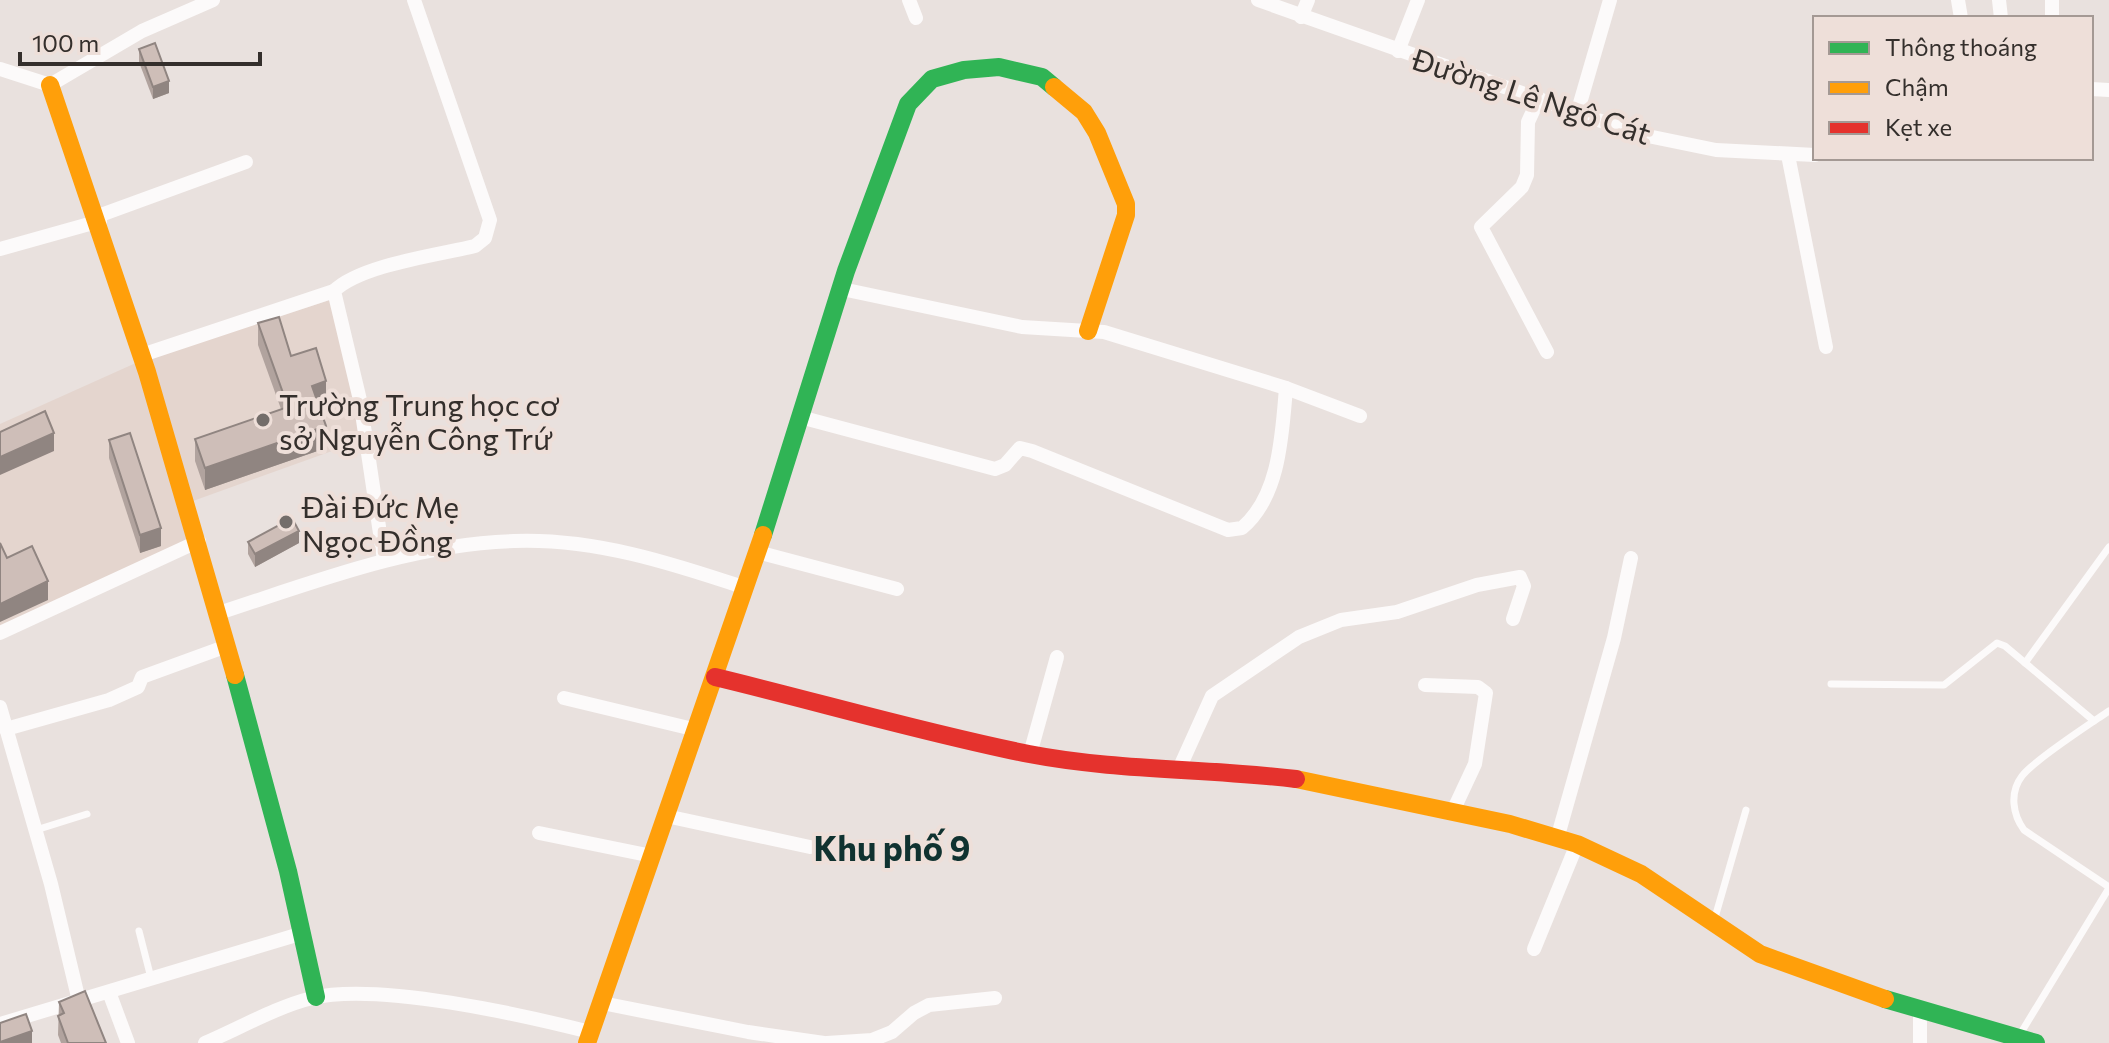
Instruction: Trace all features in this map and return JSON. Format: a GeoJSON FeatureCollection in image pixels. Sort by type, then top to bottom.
{"type":"FeatureCollection","features":[{"type":"Feature","properties":{"kind":"street"},"geometry":{"type":"LineString","coordinates":[[0,69],[50,85],[142,31],[213,0]]}},
{"type":"Feature","properties":{"kind":"street"},"geometry":{"type":"LineString","coordinates":[[142,355],[334,291],[344,281],[377,270],[475,246],[489,230],[490,220],[414,0]]}},
{"type":"Feature","properties":{"kind":"street"},"geometry":{"type":"LineString","coordinates":[[909,0],[916,18]]}},
{"type":"Feature","properties":{"kind":"street","name":"Đường Lê Ngô Cát"},"geometry":{"type":"LineString","coordinates":[[1258,0],[1278,4],[1301,17],[1578,110],[1638,134],[1716,150],[1813,155]]}},
{"type":"Feature","properties":{"kind":"street"},"geometry":{"type":"LineString","coordinates":[[1301,17],[1308,0]]}},
{"type":"Feature","properties":{"kind":"street"},"geometry":{"type":"LineString","coordinates":[[1398,51],[1418,0]]}},
{"type":"Feature","properties":{"kind":"street"},"geometry":{"type":"LineString","coordinates":[[1578,110],[1610,0]]}},
{"type":"Feature","properties":{"kind":"street"},"geometry":{"type":"LineString","coordinates":[[205,1043],[316,997],[355,994],[414,1000],[588,1037],[746,588],[842,289],[908,104],[932,79],[964,70],[999,67],[1042,77],[1084,112],[1097,133],[1126,204],[1119,243],[1088,331]]}},
{"type":"Feature","properties":{"kind":"street"},"geometry":{"type":"LineString","coordinates":[[50,85],[99,219],[199,541],[303,933],[316,997]]}},
{"type":"Feature","properties":{"kind":"street"},"geometry":{"type":"LineString","coordinates":[[1539,98],[1528,122],[1527,175],[1522,187],[1481,227],[1547,352]]}},
{"type":"Feature","properties":{"kind":"street"},"geometry":{"type":"LineString","coordinates":[[1788,155],[1826,347]]}},
{"type":"Feature","properties":{"kind":"street"},"geometry":{"type":"LineString","coordinates":[[0,249],[99,219],[246,162]]}},
{"type":"Feature","properties":{"kind":"street"},"geometry":{"type":"LineString","coordinates":[[842,289],[1022,327],[1104,332],[1286,388],[1360,416]]}},
{"type":"Feature","properties":{"kind":"street"},"geometry":{"type":"LineString","coordinates":[[334,291],[360,400],[384,560]]}},
{"type":"Feature","properties":{"kind":"street"},"geometry":{"type":"LineString","coordinates":[[800,417],[995,469],[1005,465],[1020,448],[1032,451],[1228,530],[1242,528],[1266,500],[1282,431],[1286,388]]}},
{"type":"Feature","properties":{"kind":"street"},"geometry":{"type":"LineString","coordinates":[[0,633],[199,541]]}},
{"type":"Feature","properties":{"kind":"street"},"geometry":{"type":"LineString","coordinates":[[219,613],[384,560],[514,541],[584,545],[641,555],[746,588]]}},
{"type":"Feature","properties":{"kind":"street"},"geometry":{"type":"LineString","coordinates":[[757,552],[897,589]]}},
{"type":"Feature","properties":{"kind":"street"},"geometry":{"type":"LineString","coordinates":[[1557,839],[1614,638],[1631,558]]}},
{"type":"Feature","properties":{"kind":"street"},"geometry":{"type":"LineString","coordinates":[[1179,769],[1212,696],[1318,628],[1341,620],[1397,612],[1477,585],[1520,577],[1524,586],[1513,619]]}},
{"type":"Feature","properties":{"kind":"street"},"geometry":{"type":"LineString","coordinates":[[6,729],[109,700],[138,687],[142,677],[227,646]]}},
{"type":"Feature","properties":{"kind":"street"},"geometry":{"type":"LineString","coordinates":[[1030,754],[1057,657]]}},
{"type":"Feature","properties":{"kind":"street"},"geometry":{"type":"LineString","coordinates":[[715,677],[1030,754],[1240,772],[1323,783],[1453,811],[1577,844],[1641,874],[1760,954],[1920,1012],[2027,1041]]}},
{"type":"Feature","properties":{"kind":"street"},"geometry":{"type":"LineString","coordinates":[[1425,685],[1478,687],[1486,693],[1475,764],[1453,811]]}},
{"type":"Feature","properties":{"kind":"street"},"geometry":{"type":"LineString","coordinates":[[564,698],[697,730]]}},
{"type":"Feature","properties":{"kind":"street"},"geometry":{"type":"LineString","coordinates":[[0,707],[36,830],[79,1001]]}},
{"type":"Feature","properties":{"kind":"street"},"geometry":{"type":"LineString","coordinates":[[666,816],[810,847]]}},
{"type":"Feature","properties":{"kind":"street"},"geometry":{"type":"LineString","coordinates":[[539,833],[652,856]]}},
{"type":"Feature","properties":{"kind":"street"},"geometry":{"type":"LineString","coordinates":[[1534,949],[1577,844]]}},
{"type":"Feature","properties":{"kind":"street"},"geometry":{"type":"LineString","coordinates":[[0,1024],[303,933]]}},
{"type":"Feature","properties":{"kind":"street"},"geometry":{"type":"LineString","coordinates":[[109,992],[128,1043]]}},
{"type":"Feature","properties":{"kind":"street"},"geometry":{"type":"LineString","coordinates":[[602,1003],[748,1032],[825,1043],[872,1040],[892,1032],[929,1005],[995,998]]}},
{"type":"Feature","properties":{"kind":"street"},"geometry":{"type":"LineString","coordinates":[[1920,1012],[1920,1043]]}},
{"type":"Feature","properties":{"kind":"lane"},"geometry":{"type":"LineString","coordinates":[[2025,663],[2109,547]]}},
{"type":"Feature","properties":{"kind":"lane"},"geometry":{"type":"LineString","coordinates":[[1831,684],[1944,685],[1997,643],[2094,721]]}},
{"type":"Feature","properties":{"kind":"lane"},"geometry":{"type":"LineString","coordinates":[[2027,1041],[2109,888],[2024,830],[2016,820],[2014,805],[2022,776],[2109,711]]}},
{"type":"Feature","properties":{"kind":"lane"},"geometry":{"type":"LineString","coordinates":[[1713,923],[1746,810]]}},
{"type":"Feature","properties":{"kind":"lane"},"geometry":{"type":"LineString","coordinates":[[36,830],[87,814]]}},
{"type":"Feature","properties":{"kind":"lane"},"geometry":{"type":"LineString","coordinates":[[139,931],[151,978]]}},
{"type":"Feature","properties":{"kind":"shaded area","name":"Trường Trung học cơ sở Nguyễn Công Trứ"},"geometry":{"type":"Polygon","coordinates":[[[330,300],[354,400],[360,441],[193,501],[149,359],[330,300]]]}},
{"type":"Feature","properties":{"kind":"shaded area"},"geometry":{"type":"Polygon","coordinates":[[[138,362],[192,538],[0,627],[0,424],[138,362]]]}},
{"type":"Feature","properties":{"kind":"building"},"geometry":{"type":"Polygon","coordinates":[[[155,43],[169,81],[153,87],[139,49],[155,43]]]}},
{"type":"Feature","properties":{"kind":"building"},"geometry":{"type":"Polygon","coordinates":[[[279,317],[291,356],[316,348],[326,381],[312,386],[326,426],[205,468],[195,439],[288,407],[258,323],[279,317]]]}},
{"type":"Feature","properties":{"kind":"building"},"geometry":{"type":"Polygon","coordinates":[[[45,411],[54,433],[0,457],[0,432],[45,411]]]}},
{"type":"Feature","properties":{"kind":"building"},"geometry":{"type":"Polygon","coordinates":[[[130,433],[161,528],[140,535],[109,440],[130,433]]]}},
{"type":"Feature","properties":{"kind":"building"},"geometry":{"type":"Polygon","coordinates":[[[292,518],[299,531],[255,554],[248,542],[292,518]]]}},
{"type":"Feature","properties":{"kind":"building"},"geometry":{"type":"Polygon","coordinates":[[[0,543],[7,558],[32,546],[48,581],[0,604],[0,543]]]}},
{"type":"Feature","properties":{"kind":"building"},"geometry":{"type":"Polygon","coordinates":[[[85,991],[106,1043],[68,1043],[58,1016],[64,1013],[59,1002],[85,991]]]}},
{"type":"Feature","properties":{"kind":"building"},"geometry":{"type":"Polygon","coordinates":[[[26,1014],[32,1031],[0,1042],[0,1023],[26,1014]]]}},
{"type":"Feature","properties":{"kind":"traffic: fast"},"geometry":{"type":"LineString","coordinates":[[763,535],[846,271],[908,104],[932,79],[964,70],[999,67],[1042,77],[1054,87]]}},
{"type":"Feature","properties":{"kind":"traffic: fast"},"geometry":{"type":"LineString","coordinates":[[235,675],[288,871],[316,997]]}},
{"type":"Feature","properties":{"kind":"traffic: fast"},"geometry":{"type":"LineString","coordinates":[[1885,999],[2036,1043]]}},
{"type":"Feature","properties":{"kind":"traffic: slow"},"geometry":{"type":"LineString","coordinates":[[50,85],[147,372],[235,675]]}},
{"type":"Feature","properties":{"kind":"traffic: slow"},"geometry":{"type":"LineString","coordinates":[[1054,87],[1084,112],[1097,133],[1126,204],[1126,215],[1088,331]]}},
{"type":"Feature","properties":{"kind":"traffic: slow"},"geometry":{"type":"LineString","coordinates":[[587,1043],[763,535]]}},
{"type":"Feature","properties":{"kind":"traffic: slow"},"geometry":{"type":"LineString","coordinates":[[1296,779],[1510,824],[1577,844],[1641,874],[1760,954],[1885,999]]}},
{"type":"Feature","properties":{"kind":"traffic: jam"},"geometry":{"type":"LineString","coordinates":[[715,677],[990,746],[1062,760],[1296,779]]}},
{"type":"Feature","properties":{"kind":"place","name":"Trường Trung học cơ sở Nguyễn Công Trứ"},"geometry":{"type":"Point","coordinates":[263,420]}},
{"type":"Feature","properties":{"kind":"place","name":"Đài Đức Mẹ Ngọc Đồng"},"geometry":{"type":"Point","coordinates":[286,522]}},
{"type":"Feature","properties":{"kind":"district","name":"Khu phố 9"},"geometry":{"type":"Point","coordinates":[892,847]}}]}
